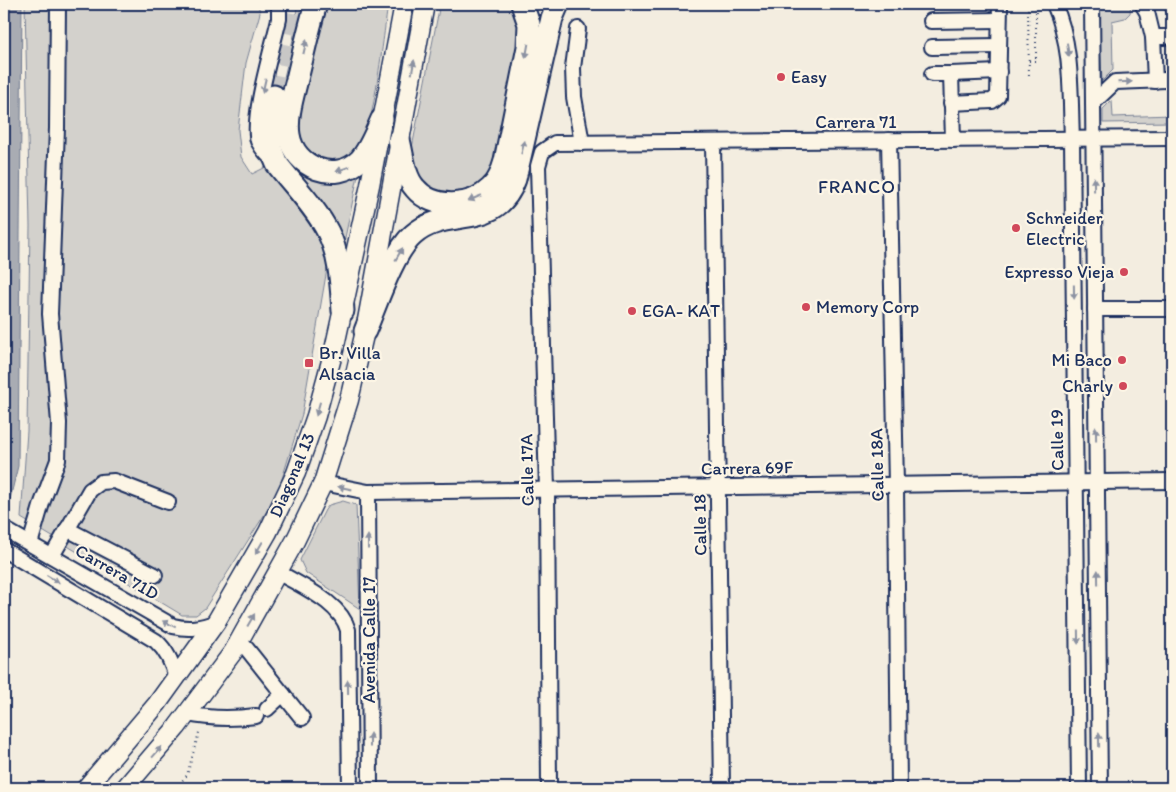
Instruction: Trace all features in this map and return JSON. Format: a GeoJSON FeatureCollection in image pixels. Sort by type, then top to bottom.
{"type":"FeatureCollection","features":[{"type":"Feature","properties":{"kind":"highway"},"geometry":{"type":"LineString","coordinates":[[316,4],[288,124],[289,136],[294,150],[306,162],[323,172],[343,170],[350,167],[363,156],[383,115]]}},
{"type":"Feature","properties":{"kind":"highway"},"geometry":{"type":"LineString","coordinates":[[400,140],[407,175],[413,186],[422,196],[443,204],[455,204],[480,196],[491,188],[500,177],[505,161],[528,47],[529,24],[522,4]]}},
{"type":"Feature","properties":{"kind":"highway"},"geometry":{"type":"LineString","coordinates":[[365,331],[396,257],[414,234],[434,223],[468,217],[490,210],[504,200],[512,190],[552,18],[558,4]]}},
{"type":"Feature","properties":{"kind":"highway"},"geometry":{"type":"LineString","coordinates":[[274,96],[268,124],[268,141],[272,154],[277,164],[320,219],[329,234],[340,274],[343,311]]}},
{"type":"Feature","properties":{"kind":"main road"},"geometry":{"type":"LineString","coordinates":[[383,115],[404,4]]}},
{"type":"Feature","properties":{"kind":"main road","name":"Diagonal 13"},"geometry":{"type":"LineString","coordinates":[[125,788],[195,716],[299,534],[323,483],[350,400],[365,331],[425,4]]}},
{"type":"Feature","properties":{"kind":"main road","name":"Diagonal 13"},"geometry":{"type":"LineString","coordinates":[[86,788],[176,680],[216,622],[268,532],[296,473],[316,416],[343,311],[383,115]]}},
{"type":"Feature","properties":{"kind":"street"},"geometry":{"type":"LineString","coordinates":[[26,541],[58,460],[59,423],[50,314],[57,128],[58,4]]}},
{"type":"Feature","properties":{"kind":"street"},"geometry":{"type":"LineString","coordinates":[[277,164],[264,151],[258,141],[256,124],[278,20],[279,4]]}},
{"type":"Feature","properties":{"kind":"street","name":"Calle 19"},"geometry":{"type":"LineString","coordinates":[[1054,4],[1063,26],[1067,44],[1072,139],[1079,788]]}},
{"type":"Feature","properties":{"kind":"street"},"geometry":{"type":"LineString","coordinates":[[1092,4],[1100,788]]}},
{"type":"Feature","properties":{"kind":"street"},"geometry":{"type":"LineString","coordinates":[[1093,103],[1115,82],[1161,80],[1159,37],[1142,4]]}},
{"type":"Feature","properties":{"kind":"street"},"geometry":{"type":"LineString","coordinates":[[951,103],[992,101],[998,96],[1000,6]]}},
{"type":"Feature","properties":{"kind":"street"},"geometry":{"type":"LineString","coordinates":[[931,21],[999,20]]}},
{"type":"Feature","properties":{"kind":"street"},"geometry":{"type":"LineString","coordinates":[[578,29],[573,68],[582,143]]}},
{"type":"Feature","properties":{"kind":"street"},"geometry":{"type":"LineString","coordinates":[[932,47],[999,46]]}},
{"type":"Feature","properties":{"kind":"street"},"geometry":{"type":"LineString","coordinates":[[932,74],[999,72]]}},
{"type":"Feature","properties":{"kind":"street"},"geometry":{"type":"LineString","coordinates":[[951,74],[953,140]]}},
{"type":"Feature","properties":{"kind":"street","name":"Carrera 71"},"geometry":{"type":"LineString","coordinates":[[542,152],[556,143],[1172,138]]}},
{"type":"Feature","properties":{"kind":"street","name":"Calle 18A"},"geometry":{"type":"LineString","coordinates":[[889,140],[896,485],[899,788]]}},
{"type":"Feature","properties":{"kind":"street","name":"Calle 18"},"geometry":{"type":"LineString","coordinates":[[714,142],[722,788]]}},
{"type":"Feature","properties":{"kind":"street","name":"Calle 17A"},"geometry":{"type":"LineString","coordinates":[[542,152],[538,166],[547,490],[548,788]]}},
{"type":"Feature","properties":{"kind":"street"},"geometry":{"type":"LineString","coordinates":[[1095,310],[1172,309]]}},
{"type":"Feature","properties":{"kind":"street"},"geometry":{"type":"LineString","coordinates":[[52,556],[90,490],[101,482],[114,481],[168,502]]}},
{"type":"Feature","properties":{"kind":"street","name":"Carrera 69F"},"geometry":{"type":"LineString","coordinates":[[323,483],[368,492],[1172,481]]}},
{"type":"Feature","properties":{"kind":"street","name":"Avenida Calle 17"},"geometry":{"type":"LineString","coordinates":[[368,492],[370,788]]}},
{"type":"Feature","properties":{"kind":"street","name":"Carrera 71D"},"geometry":{"type":"LineString","coordinates":[[4,529],[173,626],[194,629],[216,622]]}},
{"type":"Feature","properties":{"kind":"street"},"geometry":{"type":"LineString","coordinates":[[67,529],[155,576]]}},
{"type":"Feature","properties":{"kind":"street"},"geometry":{"type":"LineString","coordinates":[[8,552],[156,641],[170,658],[176,680]]}},
{"type":"Feature","properties":{"kind":"street","name":"Avenida Calle 17"},"geometry":{"type":"LineString","coordinates":[[278,572],[329,603],[340,613],[348,630],[350,788]]}},
{"type":"Feature","properties":{"kind":"street"},"geometry":{"type":"LineString","coordinates":[[239,641],[302,718]]}},
{"type":"Feature","properties":{"kind":"street"},"geometry":{"type":"LineString","coordinates":[[195,716],[230,719],[262,712],[283,694]]}},
{"type":"Feature","properties":{"kind":"path"},"geometry":{"type":"LineString","coordinates":[[623,4],[714,6],[714,4]]}},
{"type":"Feature","properties":{"kind":"path"},"geometry":{"type":"LineString","coordinates":[[1028,4],[1029,79]]}},
{"type":"Feature","properties":{"kind":"path"},"geometry":{"type":"LineString","coordinates":[[1029,61],[1036,61],[1036,4]]}},
{"type":"Feature","properties":{"kind":"path"},"geometry":{"type":"LineString","coordinates":[[176,788],[187,775],[195,716]]}},
{"type":"Feature","properties":{"kind":"shaded area"},"geometry":{"type":"Polygon","coordinates":[[[4,4],[22,4],[18,466],[4,524],[4,4]]]}},
{"type":"Feature","properties":{"kind":"shaded area"},"geometry":{"type":"Polygon","coordinates":[[[25,4],[258,4],[260,13],[246,63],[238,130],[241,157],[252,174],[270,165],[322,238],[328,263],[302,414],[277,495],[205,608],[196,615],[182,615],[21,518],[27,431],[30,226],[25,4]]]}},
{"type":"Feature","properties":{"kind":"shaded area"},"geometry":{"type":"Polygon","coordinates":[[[297,4],[306,4],[283,152],[299,171],[315,180],[322,181],[360,166],[342,252],[282,160],[273,124],[295,31],[297,4]]]}},
{"type":"Feature","properties":{"kind":"shaded area"},"geometry":{"type":"Polygon","coordinates":[[[323,4],[388,4],[373,106],[363,142],[356,154],[334,165],[305,155],[294,128],[323,4]]]}},
{"type":"Feature","properties":{"kind":"shaded area"},"geometry":{"type":"Polygon","coordinates":[[[440,4],[502,4],[520,6],[524,18],[496,167],[479,189],[449,198],[424,186],[410,158],[440,4]]]}},
{"type":"Feature","properties":{"kind":"shaded area"},"geometry":{"type":"Polygon","coordinates":[[[1098,4],[1131,4],[1130,13],[1125,18],[1112,21],[1113,70],[1102,81],[1098,4]]]}},
{"type":"Feature","properties":{"kind":"shaded area"},"geometry":{"type":"Polygon","coordinates":[[[1159,4],[1172,4],[1172,17],[1170,17],[1159,4]]]}},
{"type":"Feature","properties":{"kind":"shaded area"},"geometry":{"type":"Polygon","coordinates":[[[1112,100],[1113,117],[1172,115],[1172,122],[1103,123],[1103,109],[1112,100]]]}},
{"type":"Feature","properties":{"kind":"shaded area"},"geometry":{"type":"Polygon","coordinates":[[[343,501],[356,505],[360,609],[306,573],[300,560],[325,510],[329,505],[343,501]]]}},
{"type":"Feature","properties":{"kind":"tunnel"},"geometry":{"type":"LineString","coordinates":[[274,96],[291,4]]}},
{"type":"Feature","properties":{"kind":"place","name":"Easy"},"geometry":{"type":"Point","coordinates":[781,77]}},
{"type":"Feature","properties":{"kind":"place","name":"Schneider Electric"},"geometry":{"type":"Point","coordinates":[1016,228]}},
{"type":"Feature","properties":{"kind":"place","name":"Expresso Vieja"},"geometry":{"type":"Point","coordinates":[1124,272]}},
{"type":"Feature","properties":{"kind":"place","name":"Memory Corp"},"geometry":{"type":"Point","coordinates":[806,307]}},
{"type":"Feature","properties":{"kind":"place","name":"EGA- KAT"},"geometry":{"type":"Point","coordinates":[632,311]}},
{"type":"Feature","properties":{"kind":"place","name":"Mi Baco"},"geometry":{"type":"Point","coordinates":[1122,360]}},
{"type":"Feature","properties":{"kind":"place","name":"Br. Villa Alsacia"},"geometry":{"type":"Point","coordinates":[309,363]}},
{"type":"Feature","properties":{"kind":"place","name":"Charly"},"geometry":{"type":"Point","coordinates":[1123,386]}},
{"type":"Feature","properties":{"kind":"district","name":"FRANCO"},"geometry":{"type":"Point","coordinates":[857,186]}}]}
